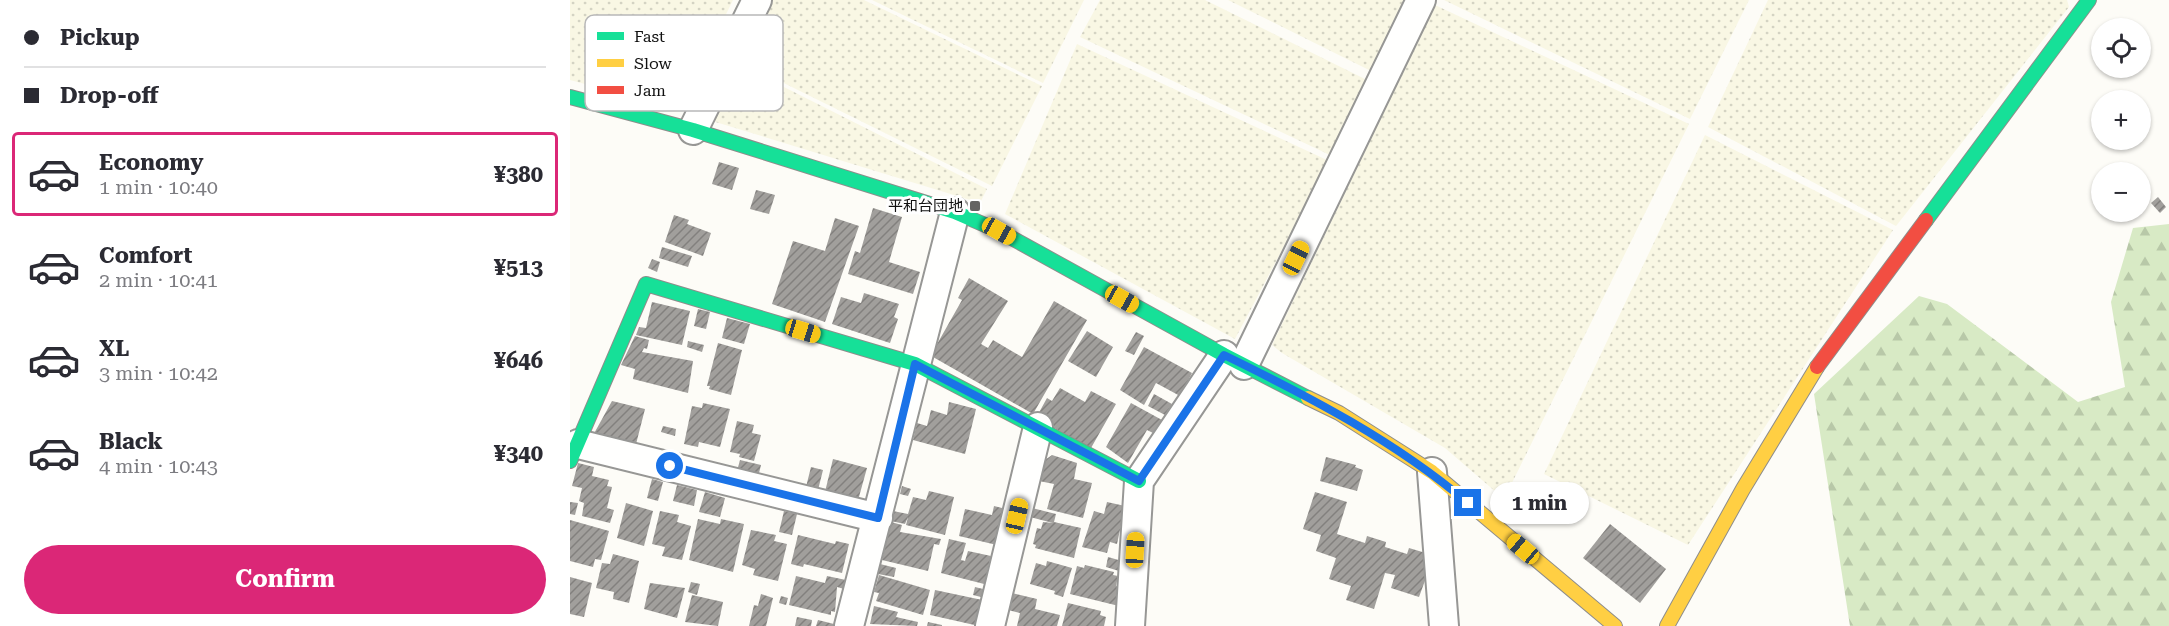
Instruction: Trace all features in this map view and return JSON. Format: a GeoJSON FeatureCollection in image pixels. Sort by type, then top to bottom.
{"type":"FeatureCollection","features":[{"type":"Feature","properties":{"kind":"street"},"geometry":{"type":"LineString","coordinates":[[750,15],[758,0]]}},
{"type":"Feature","properties":{"kind":"street"},"geometry":{"type":"LineString","coordinates":[[1130,626],[1139,481],[1234,360],[1421,0]]}},
{"type":"Feature","properties":{"kind":"street"},"geometry":{"type":"LineString","coordinates":[[1667,626],[1743,489],[1822,359],[2089,0]]}},
{"type":"Feature","properties":{"kind":"street"},"geometry":{"type":"LineString","coordinates":[[570,97],[585,101]]}},
{"type":"Feature","properties":{"kind":"street"},"geometry":{"type":"LineString","coordinates":[[622,111],[693,130],[955,212],[999,231],[1234,360],[1339,413],[1432,472],[1615,626]]}},
{"type":"Feature","properties":{"kind":"street"},"geometry":{"type":"LineString","coordinates":[[693,130],[702,111]]}},
{"type":"Feature","properties":{"kind":"street"},"geometry":{"type":"LineString","coordinates":[[849,626],[955,212]]}},
{"type":"Feature","properties":{"kind":"street"},"geometry":{"type":"LineString","coordinates":[[878,518],[574,452],[646,284],[915,364],[1139,481]]}},
{"type":"Feature","properties":{"kind":"street"},"geometry":{"type":"LineString","coordinates":[[990,626],[1038,427]]}},
{"type":"Feature","properties":{"kind":"street"},"geometry":{"type":"LineString","coordinates":[[1432,472],[1444,626]]}},
{"type":"Feature","properties":{"kind":"shaded area"},"geometry":{"type":"Polygon","coordinates":[[[570,0],[733,0],[726,15],[585,15],[585,84],[570,80],[570,0]]]}},
{"type":"Feature","properties":{"kind":"shaded area"},"geometry":{"type":"Polygon","coordinates":[[[771,0],[864,0],[1042,86],[992,186],[783,83],[783,15],[764,15],[771,0]]]}},
{"type":"Feature","properties":{"kind":"shaded area"},"geometry":{"type":"Polygon","coordinates":[[[872,0],[1084,0],[1043,83],[872,0]]]}},
{"type":"Feature","properties":{"kind":"shaded area"},"geometry":{"type":"Polygon","coordinates":[[[1100,0],[1205,0],[1369,81],[1332,156],[1080,37],[1100,0]]]}},
{"type":"Feature","properties":{"kind":"shaded area"},"geometry":{"type":"Polygon","coordinates":[[[1228,0],[1408,0],[1373,72],[1228,0]]]}},
{"type":"Feature","properties":{"kind":"shaded area"},"geometry":{"type":"Polygon","coordinates":[[[1444,0],[1749,0],[1690,119],[1444,0]]]}},
{"type":"Feature","properties":{"kind":"shaded area"},"geometry":{"type":"Polygon","coordinates":[[[1768,0],[2067,0],[2069,7],[1896,226],[1708,127],[1768,0]]]}},
{"type":"Feature","properties":{"kind":"shaded area"},"geometry":{"type":"Polygon","coordinates":[[[1435,5],[1689,124],[1504,499],[1445,448],[1272,345],[1435,5]]]}},
{"type":"Feature","properties":{"kind":"shaded area"},"geometry":{"type":"Polygon","coordinates":[[[1077,44],[1329,161],[1235,339],[1005,214],[1077,44]]]}},
{"type":"Feature","properties":{"kind":"shaded area"},"geometry":{"type":"Polygon","coordinates":[[[783,87],[987,189],[980,203],[709,120],[713,111],[783,111],[783,87]]]}},
{"type":"Feature","properties":{"kind":"shaded area"},"geometry":{"type":"Polygon","coordinates":[[[1705,135],[1893,230],[1688,545],[1544,474],[1705,135]]]}},
{"type":"Feature","properties":{"kind":"green space"},"geometry":{"type":"Polygon","coordinates":[[[2169,224],[2169,626],[1850,626],[1814,394],[1919,296],[1947,304],[2078,402],[2125,387],[2111,302],[2133,228],[2169,224]]]}},
{"type":"Feature","properties":{"kind":"building"},"geometry":{"type":"Polygon","coordinates":[[[719,162],[739,168],[732,190],[712,184],[719,162]]]}},
{"type":"Feature","properties":{"kind":"building"},"geometry":{"type":"Polygon","coordinates":[[[756,190],[775,195],[769,214],[750,209],[756,190]]]}},
{"type":"Feature","properties":{"kind":"building"},"geometry":{"type":"Polygon","coordinates":[[[2158,197],[2166,207],[2160,213],[2151,203],[2158,197]]]}},
{"type":"Feature","properties":{"kind":"building"},"geometry":{"type":"Polygon","coordinates":[[[873,208],[902,217],[889,262],[920,272],[913,294],[848,274],[855,251],[860,253],[873,208]]]}},
{"type":"Feature","properties":{"kind":"building"},"geometry":{"type":"Polygon","coordinates":[[[674,215],[689,220],[687,224],[711,233],[703,256],[665,242],[674,215]]]}},
{"type":"Feature","properties":{"kind":"building"},"geometry":{"type":"Polygon","coordinates":[[[835,218],[859,226],[825,322],[772,304],[793,241],[825,251],[835,218]]]}},
{"type":"Feature","properties":{"kind":"building"},"geometry":{"type":"Polygon","coordinates":[[[662,247],[692,256],[688,267],[659,258],[662,247]]]}},
{"type":"Feature","properties":{"kind":"building"},"geometry":{"type":"Polygon","coordinates":[[[652,259],[660,262],[657,272],[648,268],[652,259]]]}},
{"type":"Feature","properties":{"kind":"building"},"geometry":{"type":"Polygon","coordinates":[[[969,278],[1008,301],[981,344],[988,348],[993,340],[1022,357],[1054,301],[1087,320],[1033,414],[933,357],[932,353],[962,300],[958,298],[969,278]]]}},
{"type":"Feature","properties":{"kind":"building"},"geometry":{"type":"Polygon","coordinates":[[[864,293],[899,304],[894,317],[898,319],[890,343],[832,324],[841,297],[861,303],[864,293]]]}},
{"type":"Feature","properties":{"kind":"building"},"geometry":{"type":"Polygon","coordinates":[[[652,302],[690,311],[682,345],[636,335],[639,327],[646,328],[652,302]]]}},
{"type":"Feature","properties":{"kind":"building"},"geometry":{"type":"Polygon","coordinates":[[[698,309],[710,312],[706,329],[694,326],[698,309]]]}},
{"type":"Feature","properties":{"kind":"building"},"geometry":{"type":"Polygon","coordinates":[[[727,318],[750,324],[744,344],[722,338],[727,318]]]}},
{"type":"Feature","properties":{"kind":"building"},"geometry":{"type":"Polygon","coordinates":[[[1087,331],[1113,347],[1096,377],[1068,361],[1087,331]]]}},
{"type":"Feature","properties":{"kind":"building"},"geometry":{"type":"Polygon","coordinates":[[[1136,332],[1144,336],[1134,355],[1125,351],[1136,332]]]}},
{"type":"Feature","properties":{"kind":"building"},"geometry":{"type":"Polygon","coordinates":[[[635,336],[649,340],[647,349],[644,348],[642,352],[693,361],[688,393],[633,379],[635,369],[621,365],[635,336]]]}},
{"type":"Feature","properties":{"kind":"building"},"geometry":{"type":"Polygon","coordinates":[[[688,341],[704,345],[702,352],[687,347],[688,341]]]}},
{"type":"Feature","properties":{"kind":"building"},"geometry":{"type":"Polygon","coordinates":[[[718,343],[742,350],[731,395],[709,389],[710,386],[707,386],[718,343]]]}},
{"type":"Feature","properties":{"kind":"building"},"geometry":{"type":"Polygon","coordinates":[[[1144,347],[1192,373],[1180,396],[1156,383],[1144,405],[1120,390],[1144,347]]]}},
{"type":"Feature","properties":{"kind":"building"},"geometry":{"type":"Polygon","coordinates":[[[1060,388],[1085,402],[1091,391],[1116,404],[1091,448],[1036,418],[1047,398],[1052,401],[1060,388]]]}},
{"type":"Feature","properties":{"kind":"building"},"geometry":{"type":"Polygon","coordinates":[[[1154,394],[1172,404],[1165,415],[1148,406],[1154,394]]]}},
{"type":"Feature","properties":{"kind":"building"},"geometry":{"type":"Polygon","coordinates":[[[612,401],[645,409],[635,448],[613,443],[614,437],[608,436],[606,443],[591,439],[612,401]]]}},
{"type":"Feature","properties":{"kind":"building"},"geometry":{"type":"Polygon","coordinates":[[[949,402],[976,409],[965,454],[913,440],[917,423],[927,426],[931,410],[947,415],[949,402]]]}},
{"type":"Feature","properties":{"kind":"building"},"geometry":{"type":"Polygon","coordinates":[[[703,403],[730,409],[720,447],[699,442],[698,447],[684,444],[692,406],[702,408],[703,403]]]}},
{"type":"Feature","properties":{"kind":"building"},"geometry":{"type":"Polygon","coordinates":[[[1131,403],[1162,420],[1153,433],[1147,430],[1128,463],[1106,447],[1131,403]]]}},
{"type":"Feature","properties":{"kind":"building"},"geometry":{"type":"Polygon","coordinates":[[[737,421],[754,425],[752,433],[761,435],[754,461],[730,452],[737,421]]]}},
{"type":"Feature","properties":{"kind":"building"},"geometry":{"type":"Polygon","coordinates":[[[663,426],[676,429],[675,436],[661,432],[663,426]]]}},
{"type":"Feature","properties":{"kind":"building"},"geometry":{"type":"Polygon","coordinates":[[[1052,455],[1077,463],[1074,479],[1092,483],[1083,518],[1047,509],[1054,484],[1039,481],[1045,460],[1052,455]]]}},
{"type":"Feature","properties":{"kind":"building"},"geometry":{"type":"Polygon","coordinates":[[[1326,457],[1356,465],[1355,467],[1363,470],[1357,491],[1320,481],[1326,457]]]}},
{"type":"Feature","properties":{"kind":"building"},"geometry":{"type":"Polygon","coordinates":[[[833,459],[867,468],[857,504],[824,496],[833,459]]]}},
{"type":"Feature","properties":{"kind":"building"},"geometry":{"type":"Polygon","coordinates":[[[740,460],[761,465],[758,477],[737,471],[740,460]]]}},
{"type":"Feature","properties":{"kind":"building"},"geometry":{"type":"Polygon","coordinates":[[[578,463],[594,467],[592,476],[609,480],[607,486],[612,487],[607,508],[614,510],[610,523],[582,516],[584,503],[579,501],[582,488],[572,486],[578,463]]]}},
{"type":"Feature","properties":{"kind":"building"},"geometry":{"type":"Polygon","coordinates":[[[811,467],[823,470],[817,494],[805,491],[811,467]]]}},
{"type":"Feature","properties":{"kind":"building"},"geometry":{"type":"Polygon","coordinates":[[[652,479],[663,482],[658,501],[647,498],[652,479]]]}},
{"type":"Feature","properties":{"kind":"building"},"geometry":{"type":"Polygon","coordinates":[[[677,485],[697,490],[694,506],[673,501],[677,485]]]}},
{"type":"Feature","properties":{"kind":"building"},"geometry":{"type":"Polygon","coordinates":[[[902,486],[911,489],[908,496],[900,494],[902,486]]]}},
{"type":"Feature","properties":{"kind":"building"},"geometry":{"type":"Polygon","coordinates":[[[929,491],[954,497],[945,535],[906,525],[908,517],[905,524],[891,521],[893,511],[908,514],[913,497],[926,500],[929,491]]]}},
{"type":"Feature","properties":{"kind":"building"},"geometry":{"type":"Polygon","coordinates":[[[705,492],[725,498],[720,517],[699,512],[705,492]]]}},
{"type":"Feature","properties":{"kind":"building"},"geometry":{"type":"Polygon","coordinates":[[[1315,492],[1347,502],[1337,534],[1365,543],[1367,536],[1386,542],[1385,547],[1407,554],[1409,548],[1429,554],[1425,565],[1430,567],[1419,597],[1391,588],[1395,575],[1385,573],[1374,609],[1346,600],[1351,586],[1329,579],[1336,558],[1316,551],[1321,535],[1303,529],[1315,492]]]}},
{"type":"Feature","properties":{"kind":"building"},"geometry":{"type":"Polygon","coordinates":[[[570,502],[578,503],[575,515],[570,514],[570,502]]]}},
{"type":"Feature","properties":{"kind":"building"},"geometry":{"type":"Polygon","coordinates":[[[1107,502],[1125,506],[1117,544],[1110,542],[1107,553],[1082,547],[1094,511],[1104,514],[1107,502]]]}},
{"type":"Feature","properties":{"kind":"building"},"geometry":{"type":"Polygon","coordinates":[[[626,503],[653,511],[644,546],[617,538],[626,503]]]}},
{"type":"Feature","properties":{"kind":"building"},"geometry":{"type":"Polygon","coordinates":[[[994,506],[1010,510],[1001,546],[959,536],[965,509],[992,515],[994,506]]]}},
{"type":"Feature","properties":{"kind":"building"},"geometry":{"type":"Polygon","coordinates":[[[1032,508],[1056,514],[1054,522],[1081,528],[1074,558],[1035,548],[1036,545],[1033,544],[1037,528],[1041,529],[1043,522],[1053,523],[1030,517],[1032,508]]]}},
{"type":"Feature","properties":{"kind":"building"},"geometry":{"type":"Polygon","coordinates":[[[660,511],[679,515],[677,522],[691,526],[682,560],[662,556],[665,547],[652,544],[660,511]]]}},
{"type":"Feature","properties":{"kind":"building"},"geometry":{"type":"Polygon","coordinates":[[[784,511],[797,514],[792,535],[779,532],[784,511]]]}},
{"type":"Feature","properties":{"kind":"building"},"geometry":{"type":"Polygon","coordinates":[[[698,519],[720,524],[721,519],[744,524],[733,572],[689,560],[698,519]]]}},
{"type":"Feature","properties":{"kind":"building"},"geometry":{"type":"Polygon","coordinates":[[[570,520],[609,531],[601,560],[595,559],[593,567],[570,561],[570,520]]]}},
{"type":"Feature","properties":{"kind":"building"},"geometry":{"type":"Polygon","coordinates":[[[891,522],[902,525],[900,532],[941,539],[939,545],[934,544],[928,571],[882,560],[891,522]]]}},
{"type":"Feature","properties":{"kind":"building"},"geometry":{"type":"Polygon","coordinates":[[[1610,524],[1666,569],[1640,603],[1583,558],[1610,524]]]}},
{"type":"Feature","properties":{"kind":"building"},"geometry":{"type":"Polygon","coordinates":[[[751,530],[776,535],[774,541],[787,544],[778,581],[753,575],[755,569],[742,565],[751,530]]]}},
{"type":"Feature","properties":{"kind":"building"},"geometry":{"type":"Polygon","coordinates":[[[798,535],[835,544],[836,541],[849,544],[842,573],[804,564],[803,567],[791,564],[798,535]]]}},
{"type":"Feature","properties":{"kind":"building"},"geometry":{"type":"Polygon","coordinates":[[[949,539],[966,543],[961,560],[965,561],[968,551],[991,556],[987,572],[991,573],[988,585],[941,573],[949,539]]]}},
{"type":"Feature","properties":{"kind":"building"},"geometry":{"type":"Polygon","coordinates":[[[613,554],[639,561],[629,603],[613,599],[614,592],[596,588],[602,563],[610,564],[613,554]]]}},
{"type":"Feature","properties":{"kind":"building"},"geometry":{"type":"Polygon","coordinates":[[[1108,557],[1122,561],[1119,571],[1106,567],[1108,557]]]}},
{"type":"Feature","properties":{"kind":"building"},"geometry":{"type":"Polygon","coordinates":[[[1047,561],[1072,568],[1063,597],[1054,594],[1055,591],[1030,584],[1036,563],[1046,566],[1047,561]]]}},
{"type":"Feature","properties":{"kind":"building"},"geometry":{"type":"Polygon","coordinates":[[[880,564],[896,568],[894,577],[878,574],[880,564]]]}},
{"type":"Feature","properties":{"kind":"building"},"geometry":{"type":"Polygon","coordinates":[[[1085,565],[1114,572],[1113,575],[1118,576],[1116,586],[1119,587],[1119,606],[1070,594],[1077,566],[1084,568],[1085,565]]]}},
{"type":"Feature","properties":{"kind":"building"},"geometry":{"type":"Polygon","coordinates":[[[879,575],[930,590],[923,615],[876,601],[879,593],[874,592],[879,575]]]}},
{"type":"Feature","properties":{"kind":"building"},"geometry":{"type":"Polygon","coordinates":[[[796,576],[825,583],[827,576],[846,580],[844,589],[837,587],[835,612],[831,611],[831,615],[789,605],[796,576]]]}},
{"type":"Feature","properties":{"kind":"building"},"geometry":{"type":"Polygon","coordinates":[[[570,577],[592,583],[584,617],[570,614],[570,577]]]}},
{"type":"Feature","properties":{"kind":"building"},"geometry":{"type":"Polygon","coordinates":[[[691,582],[700,584],[697,595],[688,592],[691,582]]]}},
{"type":"Feature","properties":{"kind":"building"},"geometry":{"type":"Polygon","coordinates":[[[650,583],[685,588],[677,618],[644,609],[650,583]]]}},
{"type":"Feature","properties":{"kind":"building"},"geometry":{"type":"Polygon","coordinates":[[[975,587],[991,591],[989,599],[973,595],[975,587]]]}},
{"type":"Feature","properties":{"kind":"building"},"geometry":{"type":"Polygon","coordinates":[[[935,590],[987,601],[979,626],[930,615],[935,590]]]}},
{"type":"Feature","properties":{"kind":"building"},"geometry":{"type":"Polygon","coordinates":[[[1012,593],[1037,599],[1035,609],[1060,615],[1057,626],[1017,626],[1020,613],[1008,610],[1012,593]]]}},
{"type":"Feature","properties":{"kind":"building"},"geometry":{"type":"Polygon","coordinates":[[[761,594],[773,598],[766,626],[749,626],[754,605],[758,606],[761,594]]]}},
{"type":"Feature","properties":{"kind":"building"},"geometry":{"type":"Polygon","coordinates":[[[692,595],[723,602],[718,626],[685,622],[692,595]]]}},
{"type":"Feature","properties":{"kind":"building"},"geometry":{"type":"Polygon","coordinates":[[[781,596],[788,598],[786,605],[779,603],[781,596]]]}},
{"type":"Feature","properties":{"kind":"building"},"geometry":{"type":"Polygon","coordinates":[[[1068,603],[1101,611],[1100,615],[1106,617],[1104,626],[1062,626],[1068,603]]]}},
{"type":"Feature","properties":{"kind":"building"},"geometry":{"type":"Polygon","coordinates":[[[874,606],[898,612],[896,617],[918,622],[917,626],[870,624],[874,606]]]}},
{"type":"Feature","properties":{"kind":"building"},"geometry":{"type":"Polygon","coordinates":[[[797,617],[812,620],[811,626],[795,626],[797,617]]]}},
{"type":"Feature","properties":{"kind":"building"},"geometry":{"type":"Polygon","coordinates":[[[818,620],[838,625],[838,626],[816,626],[818,620]]]}},
{"type":"Feature","properties":{"kind":"building"},"geometry":{"type":"Polygon","coordinates":[[[928,622],[942,625],[942,626],[927,626],[928,622]]]}},
{"type":"Feature","properties":{"kind":"traffic: fast"},"geometry":{"type":"LineString","coordinates":[[1926,220],[2089,0]]}},
{"type":"Feature","properties":{"kind":"traffic: fast"},"geometry":{"type":"LineString","coordinates":[[570,97],[585,101]]}},
{"type":"Feature","properties":{"kind":"traffic: fast"},"geometry":{"type":"LineString","coordinates":[[622,111],[693,130],[955,212],[999,231],[1224,355],[1308,398]]}},
{"type":"Feature","properties":{"kind":"traffic: fast"},"geometry":{"type":"LineString","coordinates":[[570,461],[646,284],[915,364],[1139,481]]}},
{"type":"Feature","properties":{"kind":"traffic: slow"},"geometry":{"type":"LineString","coordinates":[[1667,626],[1743,489],[1817,367]]}},
{"type":"Feature","properties":{"kind":"traffic: slow"},"geometry":{"type":"LineString","coordinates":[[1308,398],[1339,413],[1432,472],[1615,626]]}},
{"type":"Feature","properties":{"kind":"traffic: jam"},"geometry":{"type":"LineString","coordinates":[[1817,367],[1926,220]]}},
{"type":"Feature","properties":{"kind":"place","name":"平和台団地"},"geometry":{"type":"Point","coordinates":[975,206]}},
{"type":"Feature","properties":{"kind":"route"},"geometry":{"type":"LineString","coordinates":[[670,466],[878,518],[915,364],[1139,481],[1224,355],[1339,413],[1432,472],[1468,503]]}}]}
